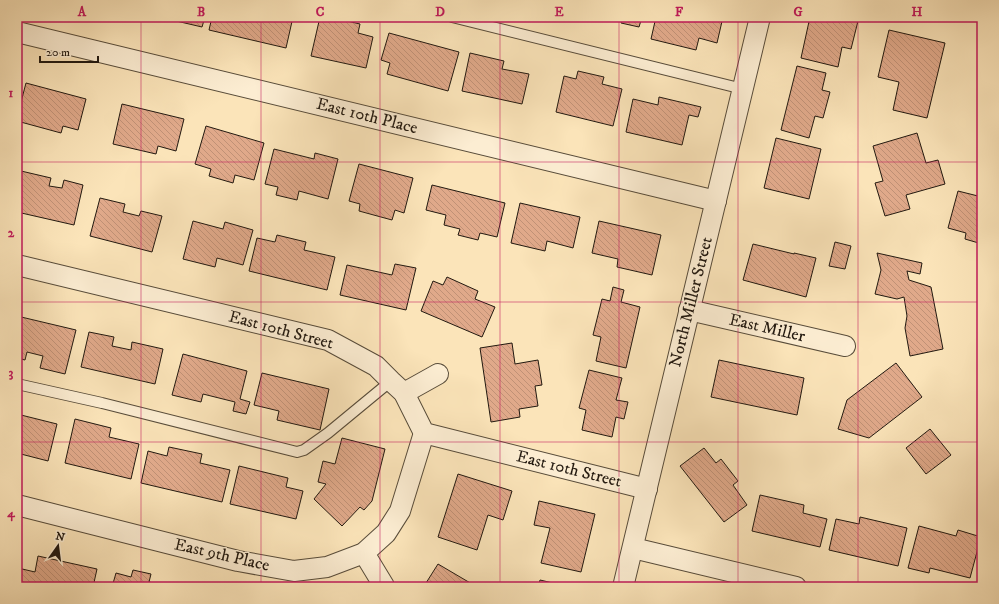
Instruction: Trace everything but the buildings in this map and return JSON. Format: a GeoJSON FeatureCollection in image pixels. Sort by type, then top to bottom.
{"type":"FeatureCollection","features":[{"type":"Feature","properties":{"kind":"street","name":"North Miller Street"},"geometry":{"type":"LineString","coordinates":[[623,587],[760,17]]}},
{"type":"Feature","properties":{"kind":"street","name":"East 10th Place"},"geometry":{"type":"LineString","coordinates":[[17,32],[716,201]]}},
{"type":"Feature","properties":{"kind":"street","name":"East 10th Street"},"geometry":{"type":"LineString","coordinates":[[17,265],[328,340],[376,366],[398,387],[424,433],[647,489]]}},
{"type":"Feature","properties":{"kind":"street","name":"East Miller"},"geometry":{"type":"LineString","coordinates":[[690,310],[845,346]]}},
{"type":"Feature","properties":{"kind":"street"},"geometry":{"type":"LineString","coordinates":[[398,387],[438,374]]}},
{"type":"Feature","properties":{"kind":"street","name":"East 9th Place"},"geometry":{"type":"LineString","coordinates":[[17,505],[238,561],[294,571],[327,567],[364,553],[386,533],[400,511],[424,433]]}},
{"type":"Feature","properties":{"kind":"street"},"geometry":{"type":"LineString","coordinates":[[633,548],[796,587]]}},
{"type":"Feature","properties":{"kind":"street"},"geometry":{"type":"LineString","coordinates":[[364,553],[384,586]]}},
{"type":"Feature","properties":{"kind":"lane"},"geometry":{"type":"LineString","coordinates":[[452,17],[743,89]]}},
{"type":"Feature","properties":{"kind":"lane"},"geometry":{"type":"LineString","coordinates":[[17,384],[102,403],[297,452],[304,450],[398,387]]}}]}
